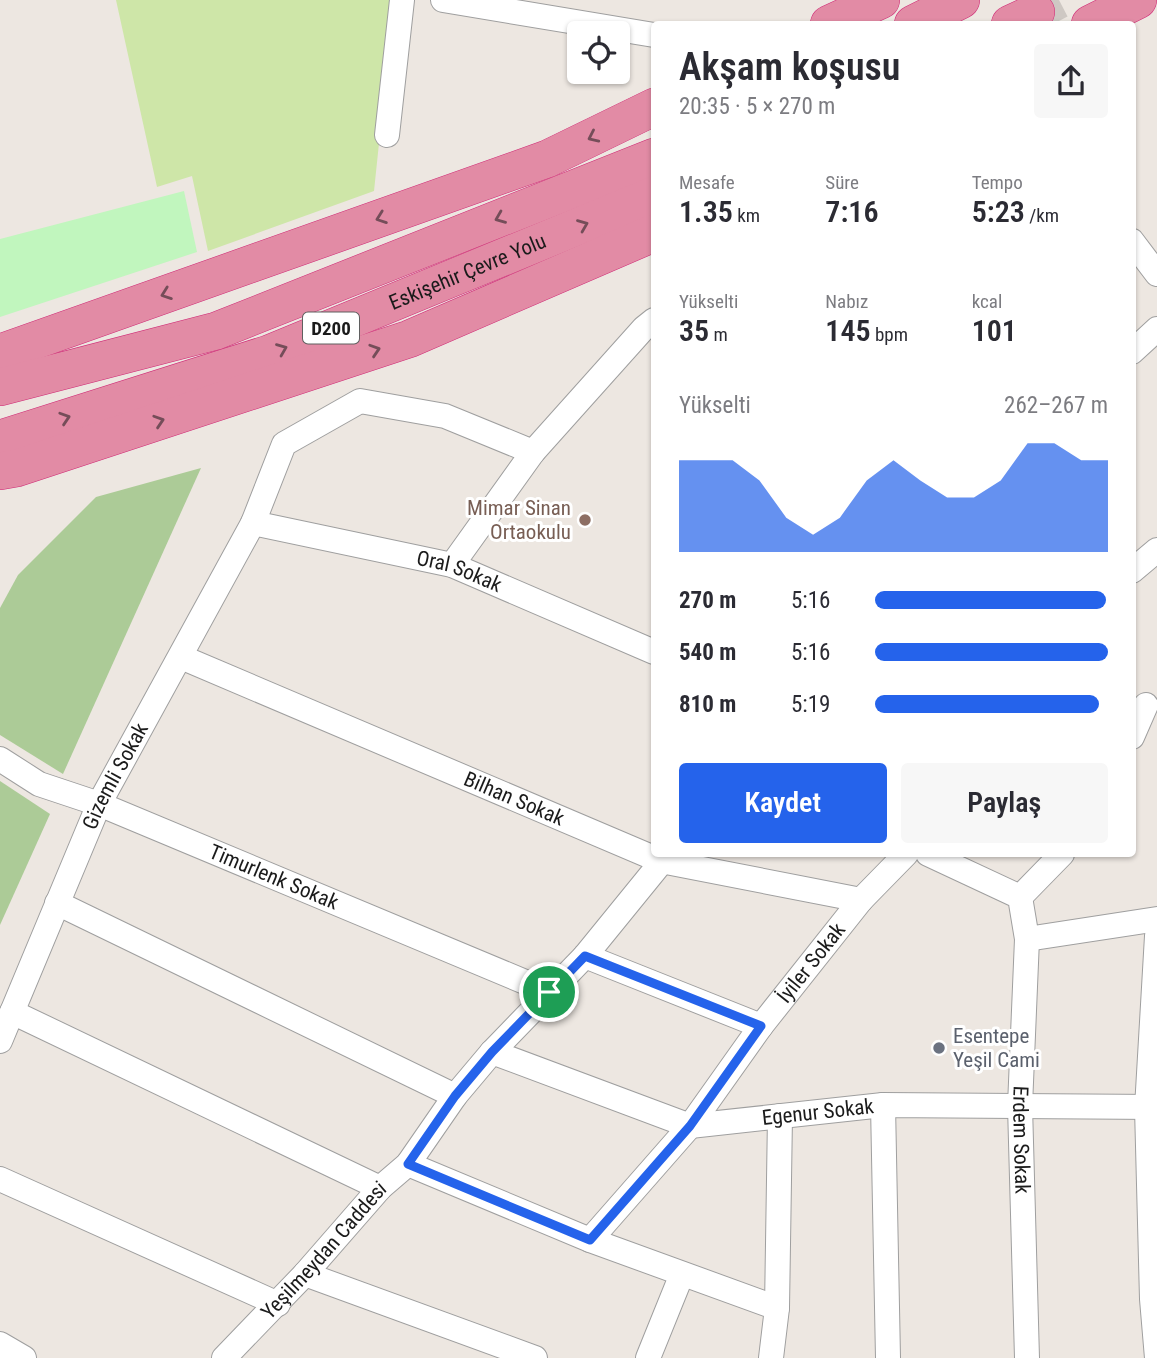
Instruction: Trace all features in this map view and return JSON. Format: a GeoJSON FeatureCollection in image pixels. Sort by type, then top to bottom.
{"type":"FeatureCollection","features":[{"type":"Feature","properties":{"kind":"highway"},"geometry":{"type":"LineString","coordinates":[[836,21],[881,0]]}},
{"type":"Feature","properties":{"kind":"highway"},"geometry":{"type":"LineString","coordinates":[[919,21],[961,0]]}},
{"type":"Feature","properties":{"kind":"highway"},"geometry":{"type":"LineString","coordinates":[[1074,21],[1084,0]]}},
{"type":"Feature","properties":{"kind":"highway"},"geometry":{"type":"LineString","coordinates":[[1096,21],[1138,0]]}},
{"type":"Feature","properties":{"kind":"highway"},"geometry":{"type":"LineString","coordinates":[[0,353],[547,159],[651,108]]}},
{"type":"Feature","properties":{"kind":"highway","name":"Eskişehir Çevre Yolu"},"geometry":{"type":"LineString","coordinates":[[0,387],[216,331],[651,158]]}},
{"type":"Feature","properties":{"kind":"highway","name":"Eskişehir Çevre Yolu"},"geometry":{"type":"LineString","coordinates":[[0,439],[268,354],[651,196]]}},
{"type":"Feature","properties":{"kind":"highway"},"geometry":{"type":"LineString","coordinates":[[0,471],[17,468],[409,339],[651,234]]}},
{"type":"Feature","properties":{"kind":"street"},"geometry":{"type":"LineString","coordinates":[[387,135],[402,0]]}},
{"type":"Feature","properties":{"kind":"street"},"geometry":{"type":"LineString","coordinates":[[443,0],[651,35]]}},
{"type":"Feature","properties":{"kind":"street"},"geometry":{"type":"LineString","coordinates":[[1117,21],[1149,0]]}},
{"type":"Feature","properties":{"kind":"street"},"geometry":{"type":"LineString","coordinates":[[1136,246],[1157,274]]}},
{"type":"Feature","properties":{"kind":"street"},"geometry":{"type":"LineString","coordinates":[[452,565],[533,452],[651,327]]}},
{"type":"Feature","properties":{"kind":"street"},"geometry":{"type":"LineString","coordinates":[[1136,348],[1157,329]]}},
{"type":"Feature","properties":{"kind":"street","name":"Gizemli Sokak"},"geometry":{"type":"LineString","coordinates":[[0,1041],[99,804],[253,523],[284,444],[360,401],[445,415],[533,452]]}},
{"type":"Feature","properties":{"kind":"street","name":"Oral Sokak"},"geometry":{"type":"LineString","coordinates":[[253,523],[452,565],[651,651]]}},
{"type":"Feature","properties":{"kind":"street"},"geometry":{"type":"LineString","coordinates":[[1136,568],[1157,550]]}},
{"type":"Feature","properties":{"kind":"street","name":"Bilhan Sokak"},"geometry":{"type":"LineString","coordinates":[[181,657],[651,851]]}},
{"type":"Feature","properties":{"kind":"street"},"geometry":{"type":"LineString","coordinates":[[1136,727],[1145,704]]}},
{"type":"Feature","properties":{"kind":"street","name":"Timurlenk Sokak"},"geometry":{"type":"LineString","coordinates":[[0,759],[39,784],[99,804],[549,992]]}},
{"type":"Feature","properties":{"kind":"street","name":"Bilhan Sokak"},"geometry":{"type":"LineString","coordinates":[[665,857],[861,900]]}},
{"type":"Feature","properties":{"kind":"street","name":"Yeşilmeydan Caddesi"},"geometry":{"type":"LineString","coordinates":[[224,1358],[306,1275],[380,1188],[408,1164],[455,1096],[492,1052],[585,956],[665,857]]}},
{"type":"Feature","properties":{"kind":"street","name":"İyiler Sokak"},"geometry":{"type":"LineString","coordinates":[[590,1240],[690,1126],[761,1026],[861,900],[902,857]]}},
{"type":"Feature","properties":{"kind":"street"},"geometry":{"type":"LineString","coordinates":[[934,857],[1020,897],[1059,857]]}},
{"type":"Feature","properties":{"kind":"street","name":"Erdem Sokak"},"geometry":{"type":"LineString","coordinates":[[1020,897],[1027,939],[1020,1106],[1027,1358]]}},
{"type":"Feature","properties":{"kind":"street"},"geometry":{"type":"LineString","coordinates":[[57,903],[455,1096]]}},
{"type":"Feature","properties":{"kind":"street"},"geometry":{"type":"LineString","coordinates":[[1027,939],[1157,919]]}},
{"type":"Feature","properties":{"kind":"street"},"geometry":{"type":"LineString","coordinates":[[1157,936],[1152,1108],[1157,1358]]}},
{"type":"Feature","properties":{"kind":"street"},"geometry":{"type":"LineString","coordinates":[[585,956],[761,1026]]}},
{"type":"Feature","properties":{"kind":"street"},"geometry":{"type":"LineString","coordinates":[[12,1012],[380,1188]]}},
{"type":"Feature","properties":{"kind":"street","name":"Egenur Sokak"},"geometry":{"type":"LineString","coordinates":[[492,1052],[690,1126],[883,1105],[1152,1108]]}},
{"type":"Feature","properties":{"kind":"street"},"geometry":{"type":"LineString","coordinates":[[883,1105],[888,1358]]}},
{"type":"Feature","properties":{"kind":"street"},"geometry":{"type":"LineString","coordinates":[[771,1358],[777,1308],[780,1116]]}},
{"type":"Feature","properties":{"kind":"street"},"geometry":{"type":"LineString","coordinates":[[408,1164],[590,1240],[777,1308]]}},
{"type":"Feature","properties":{"kind":"street"},"geometry":{"type":"LineString","coordinates":[[0,1179],[278,1304]]}},
{"type":"Feature","properties":{"kind":"street"},"geometry":{"type":"LineString","coordinates":[[649,1358],[681,1273]]}},
{"type":"Feature","properties":{"kind":"street"},"geometry":{"type":"LineString","coordinates":[[306,1275],[535,1358]]}},
{"type":"Feature","properties":{"kind":"street"},"geometry":{"type":"LineString","coordinates":[[0,1344],[24,1358]]}},
{"type":"Feature","properties":{"kind":"green space"},"geometry":{"type":"Polygon","coordinates":[[[116,0],[394,0],[374,191],[208,251],[192,176],[157,187],[116,0]]]}},
{"type":"Feature","properties":{"kind":"green space"},"geometry":{"type":"Polygon","coordinates":[[[184,191],[197,252],[0,317],[0,239],[184,191]]]}},
{"type":"Feature","properties":{"kind":"green space"},"geometry":{"type":"Polygon","coordinates":[[[201,468],[63,774],[0,735],[0,608],[18,575],[96,497],[201,468]]]}},
{"type":"Feature","properties":{"kind":"green space"},"geometry":{"type":"Polygon","coordinates":[[[0,781],[50,814],[0,925],[0,781]]]}},
{"type":"Feature","properties":{"kind":"tunnel"},"geometry":{"type":"LineString","coordinates":[[1036,12],[1059,0]]}},
{"type":"Feature","properties":{"kind":"place","name":"Mimar Sinan Ortaokulu"},"geometry":{"type":"Point","coordinates":[585,520]}},
{"type":"Feature","properties":{"kind":"place","name":"Esentepe Yeşil Cami"},"geometry":{"type":"Point","coordinates":[939,1048]}},
{"type":"Feature","properties":{"kind":"route"},"geometry":{"type":"LineString","coordinates":[[585,956],[761,1026],[690,1126],[590,1240],[408,1164],[455,1096],[549,992],[585,956]]}}]}
